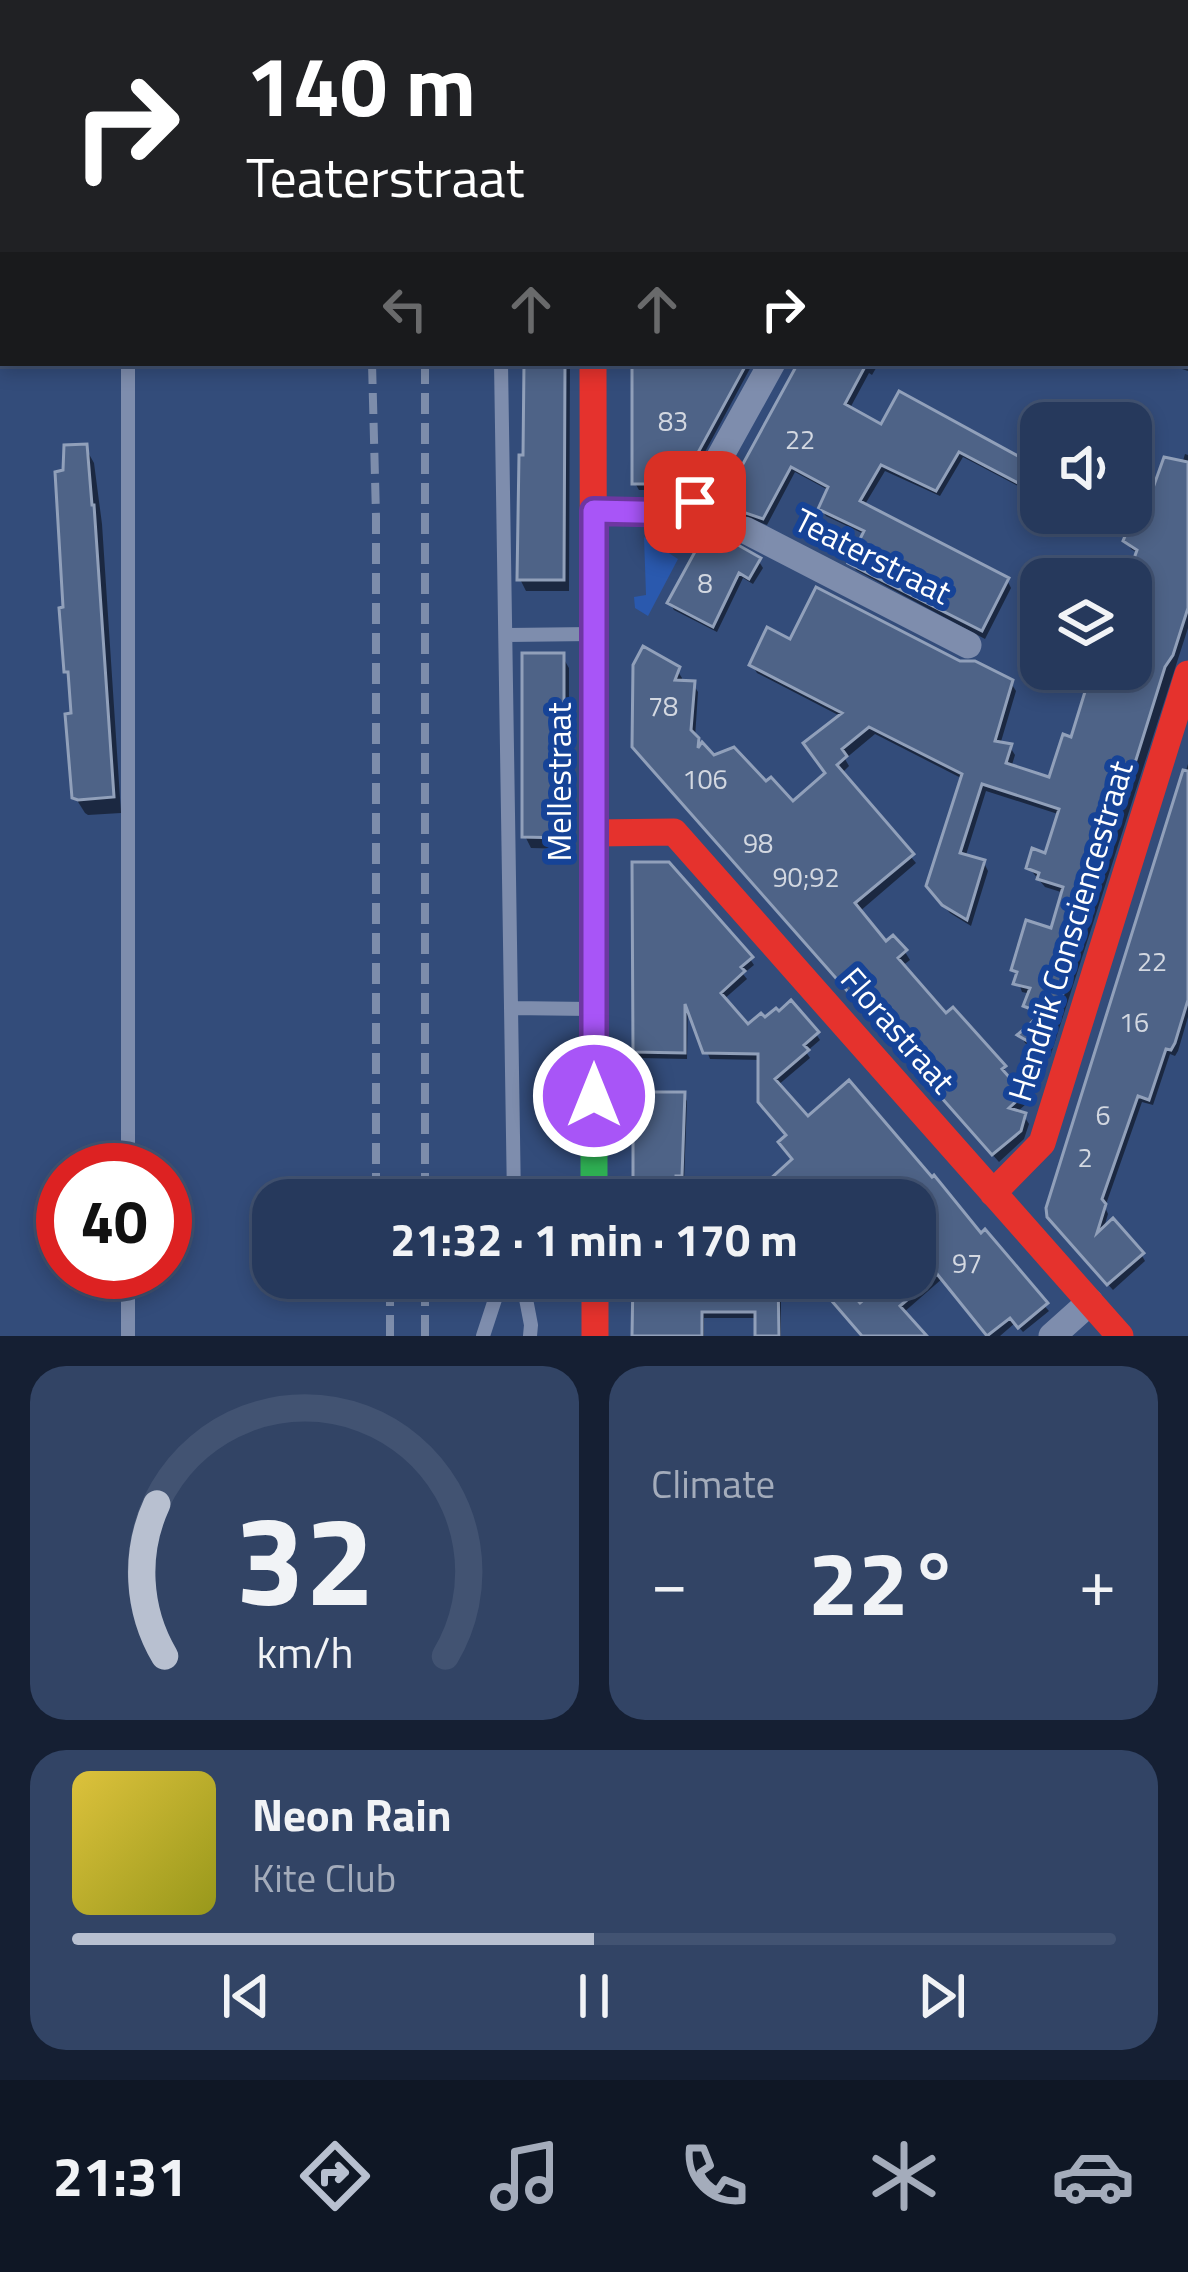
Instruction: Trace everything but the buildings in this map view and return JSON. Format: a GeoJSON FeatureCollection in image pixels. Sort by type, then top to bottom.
{"type":"FeatureCollection","features":[{"type":"Feature","properties":{"kind":"street","name":"Mellestraat"},"geometry":{"type":"LineString","coordinates":[[593,366],[594,1179]]}},
{"type":"Feature","properties":{"kind":"street"},"geometry":{"type":"LineString","coordinates":[[594,511],[682,513],[705,508],[771,366]]}},
{"type":"Feature","properties":{"kind":"street","name":"Teaterstraat"},"geometry":{"type":"LineString","coordinates":[[745,530],[968,645]]}},
{"type":"Feature","properties":{"kind":"street","name":"Hendrik Consciencestraat"},"geometry":{"type":"LineString","coordinates":[[993,1193],[1042,1143],[1188,674]]}},
{"type":"Feature","properties":{"kind":"street","name":"Florastraat"},"geometry":{"type":"LineString","coordinates":[[596,833],[674,832],[1120,1336]]}},
{"type":"Feature","properties":{"kind":"street"},"geometry":{"type":"LineString","coordinates":[[595,1299],[596,1336]]}},
{"type":"Feature","properties":{"kind":"street"},"geometry":{"type":"LineString","coordinates":[[1052,1336],[1090,1302]]}},
{"type":"Feature","properties":{"kind":"lane"},"geometry":{"type":"LineString","coordinates":[[128,366],[128,1143]]}},
{"type":"Feature","properties":{"kind":"lane"},"geometry":{"type":"LineString","coordinates":[[501,366],[514,1179]]}},
{"type":"Feature","properties":{"kind":"lane"},"geometry":{"type":"LineString","coordinates":[[506,635],[593,634]]}},
{"type":"Feature","properties":{"kind":"lane"},"geometry":{"type":"LineString","coordinates":[[512,1008],[595,1009]]}},
{"type":"Feature","properties":{"kind":"lane"},"geometry":{"type":"LineString","coordinates":[[128,1299],[128,1336]]}},
{"type":"Feature","properties":{"kind":"lane"},"geometry":{"type":"LineString","coordinates":[[483,1336],[495,1299]]}},
{"type":"Feature","properties":{"kind":"lane"},"geometry":{"type":"LineString","coordinates":[[526,1299],[530,1336]]}},
{"type":"Feature","properties":{"kind":"shaded area"},"geometry":{"type":"Polygon","coordinates":[[[644,537],[678,559],[648,616],[635,608],[634,597],[646,595],[644,537]]]}},
{"type":"Feature","properties":{"kind":"tunnel"},"geometry":{"type":"LineString","coordinates":[[715,515],[745,530]]}},
{"type":"Feature","properties":{"kind":"railway"},"geometry":{"type":"LineString","coordinates":[[372,366],[376,1179]]}},
{"type":"Feature","properties":{"kind":"railway"},"geometry":{"type":"LineString","coordinates":[[425,366],[425,1179]]}},
{"type":"Feature","properties":{"kind":"railway"},"geometry":{"type":"LineString","coordinates":[[390,1299],[390,1336]]}},
{"type":"Feature","properties":{"kind":"railway"},"geometry":{"type":"LineString","coordinates":[[425,1299],[425,1336]]}},
{"type":"Feature","properties":{"kind":"traffic: fast"},"geometry":{"type":"LineString","coordinates":[[594,971],[594,1179]]}},
{"type":"Feature","properties":{"kind":"traffic: jam"},"geometry":{"type":"LineString","coordinates":[[593,366],[594,971]]}},
{"type":"Feature","properties":{"kind":"traffic: jam"},"geometry":{"type":"LineString","coordinates":[[993,1193],[1042,1143],[1188,674]]}},
{"type":"Feature","properties":{"kind":"traffic: jam"},"geometry":{"type":"LineString","coordinates":[[595,833],[674,832],[1120,1336]]}},
{"type":"Feature","properties":{"kind":"traffic: jam"},"geometry":{"type":"LineString","coordinates":[[595,1299],[595,1336]]}},
{"type":"Feature","properties":{"kind":"route"},"geometry":{"type":"LineString","coordinates":[[594,1096],[594,511],[682,513],[695,502]]}}]}
